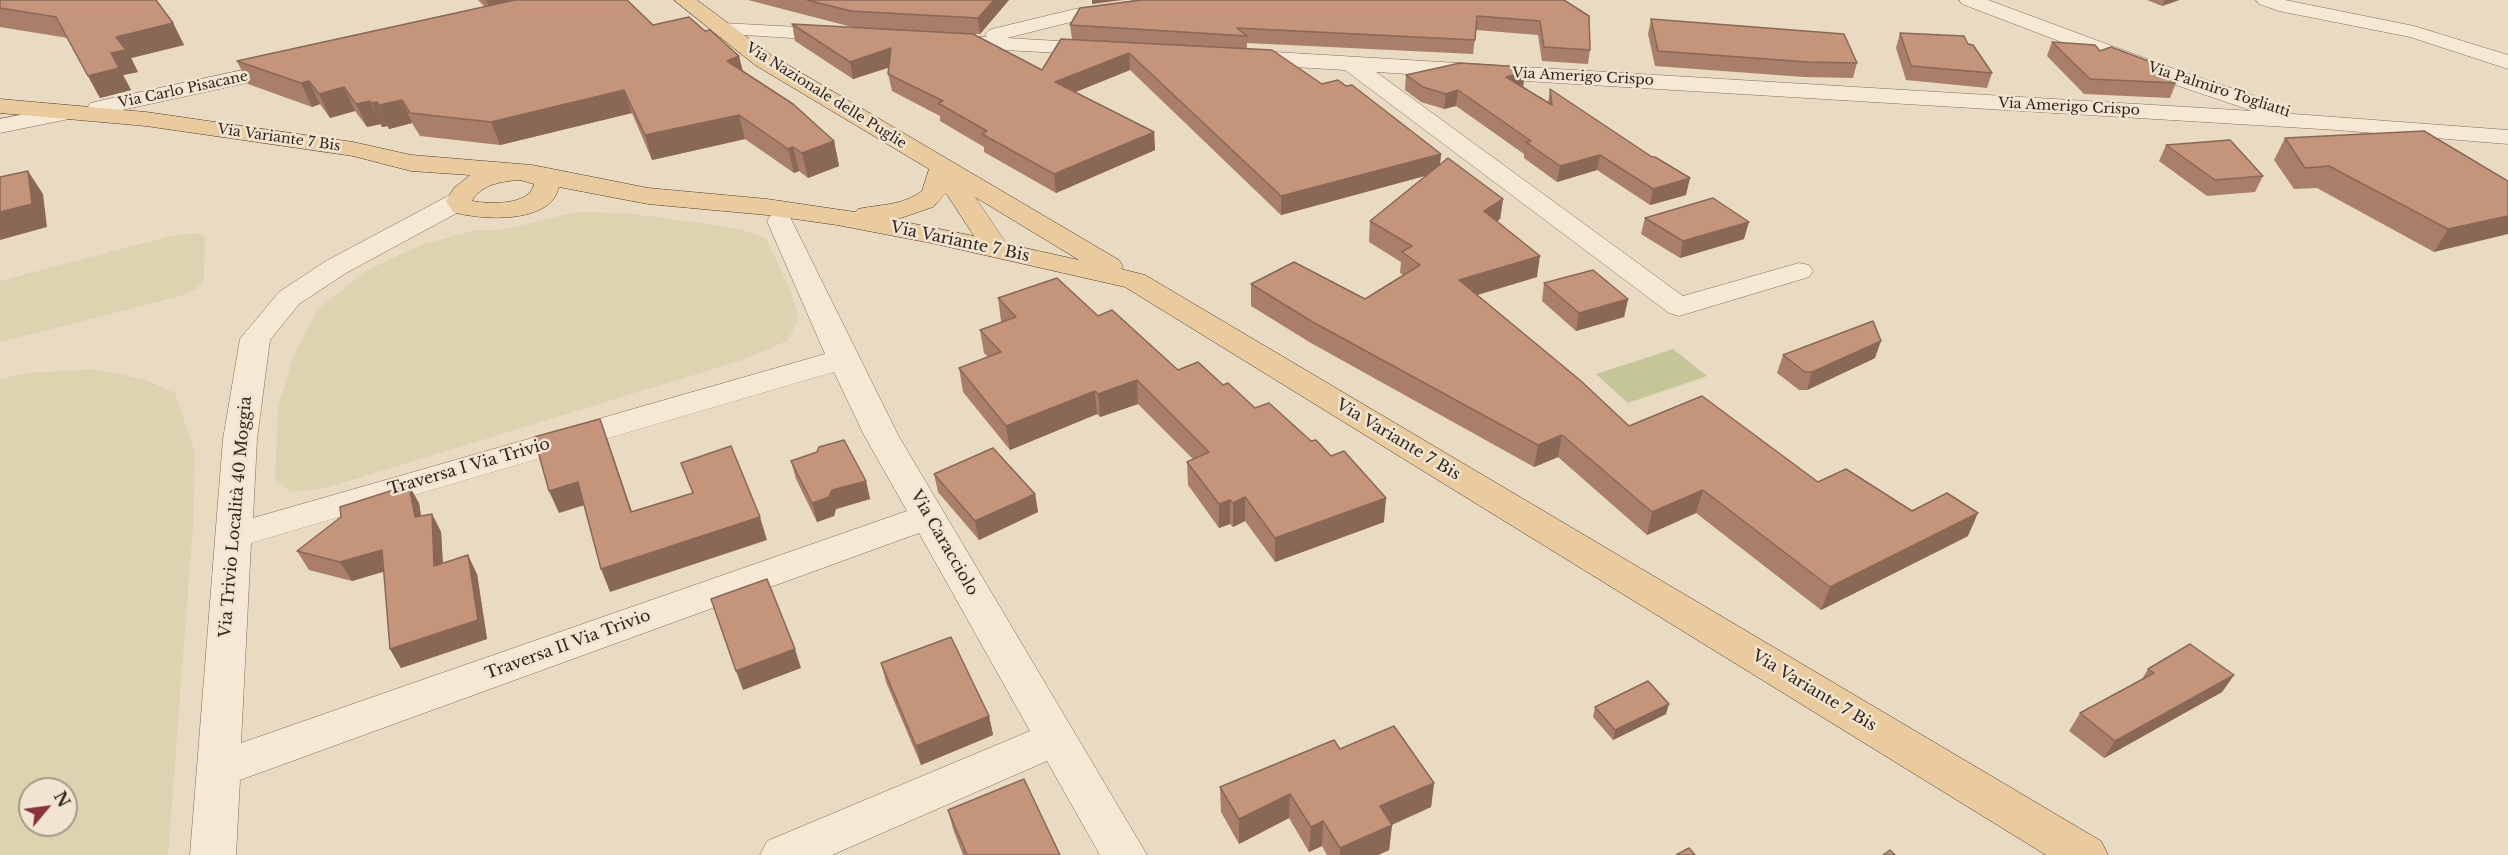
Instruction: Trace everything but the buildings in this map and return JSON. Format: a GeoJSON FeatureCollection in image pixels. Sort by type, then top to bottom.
{"type":"FeatureCollection","features":[{"type":"Feature","properties":{"kind":"main road","name":"Via Nazionale delle Puglie"},"geometry":{"type":"LineString","coordinates":[[684,0],[763,60],[1135,282]]}},
{"type":"Feature","properties":{"kind":"main road","name":"Via Variante 7 Bis"},"geometry":{"type":"LineString","coordinates":[[2,110],[99,108],[146,119]]}},
{"type":"Feature","properties":{"kind":"main road","name":"Via Variante 7 Bis"},"geometry":{"type":"LineString","coordinates":[[66,114],[146,119],[353,149],[411,163],[531,174],[648,196],[767,207],[837,217],[997,250],[1135,282],[2085,855]]}},
{"type":"Feature","properties":{"kind":"main road","name":"Via Variante 7 Bis"},"geometry":{"type":"LineString","coordinates":[[411,163],[461,197],[462,206],[470,210],[503,211],[648,196]]}},
{"type":"Feature","properties":{"kind":"main road","name":"Via Nazionale delle Puglie"},"geometry":{"type":"LineString","coordinates":[[942,166],[997,250]]}},
{"type":"Feature","properties":{"kind":"main road"},"geometry":{"type":"LineString","coordinates":[[837,217],[892,212],[922,203],[935,192],[942,166]]}},
{"type":"Feature","properties":{"kind":"main road"},"geometry":{"type":"LineString","coordinates":[[461,197],[468,188],[486,179],[531,174],[547,181],[548,186],[544,193],[524,205],[503,211]]}},
{"type":"Feature","properties":{"kind":"main road"},"geometry":{"type":"LineString","coordinates":[[997,250],[1025,236],[1032,226],[1030,219]]}},
{"type":"Feature","properties":{"kind":"street"},"geometry":{"type":"LineString","coordinates":[[969,42],[1076,15],[1183,0]]}},
{"type":"Feature","properties":{"kind":"street","name":"Via Palmiro Togliatti"},"geometry":{"type":"LineString","coordinates":[[1969,0],[2223,94],[2286,113],[2337,123]]}},
{"type":"Feature","properties":{"kind":"street"},"geometry":{"type":"LineString","coordinates":[[2266,0],[2286,7],[2414,32],[2508,62]]}},
{"type":"Feature","properties":{"kind":"street"},"geometry":{"type":"LineString","coordinates":[[722,29],[863,37]]}},
{"type":"Feature","properties":{"kind":"street"},"geometry":{"type":"LineString","coordinates":[[922,40],[1123,51]]}},
{"type":"Feature","properties":{"kind":"street","name":"Via Amerigo Crispo"},"geometry":{"type":"LineString","coordinates":[[1219,56],[2337,123]]}},
{"type":"Feature","properties":{"kind":"street","name":"Via Carlo Pisacane"},"geometry":{"type":"LineString","coordinates":[[99,108],[315,61]]}},
{"type":"Feature","properties":{"kind":"street"},"geometry":{"type":"LineString","coordinates":[[1350,63],[1679,307],[1799,271]]}},
{"type":"Feature","properties":{"kind":"street"},"geometry":{"type":"LineString","coordinates":[[2,110],[66,114]]}},
{"type":"Feature","properties":{"kind":"street"},"geometry":{"type":"LineString","coordinates":[[2337,123],[2508,137]]}},
{"type":"Feature","properties":{"kind":"street","name":"Via Trivio Località 40 Moggia"},"geometry":{"type":"LineString","coordinates":[[213,855],[240,439],[249,365],[255,339],[289,298],[379,243],[461,197]]}},
{"type":"Feature","properties":{"kind":"street","name":"Via Trivio Località 40 Moggia"},"geometry":{"type":"LineString","coordinates":[[379,243],[503,211]]}},
{"type":"Feature","properties":{"kind":"street","name":"Via Caracciolo"},"geometry":{"type":"LineString","coordinates":[[780,221],[843,359],[881,435],[1124,855]]}},
{"type":"Feature","properties":{"kind":"street","name":"Traversa I Via Trivio"},"geometry":{"type":"LineString","coordinates":[[234,536],[843,359]]}},
{"type":"Feature","properties":{"kind":"street","name":"Traversa II Via Trivio"},"geometry":{"type":"LineString","coordinates":[[217,770],[920,520]]}},
{"type":"Feature","properties":{"kind":"street"},"geometry":{"type":"LineString","coordinates":[[783,855],[1042,744]]}},
{"type":"Feature","properties":{"kind":"shaded area"},"geometry":{"type":"Polygon","coordinates":[[[575,212],[625,213],[694,222],[739,229],[766,238],[790,290],[799,319],[787,341],[739,361],[326,488],[291,492],[275,479],[278,408],[293,357],[317,310],[367,270],[424,244],[475,230],[502,230],[575,212]]]}},
{"type":"Feature","properties":{"kind":"shaded area"},"geometry":{"type":"Polygon","coordinates":[[[194,233],[205,236],[204,281],[196,289],[181,296],[0,342],[0,281],[170,236],[194,233]]]}},
{"type":"Feature","properties":{"kind":"shaded area"},"geometry":{"type":"Polygon","coordinates":[[[95,369],[146,380],[175,393],[195,452],[193,526],[168,855],[0,855],[0,379],[28,373],[95,369]]]}},
{"type":"Feature","properties":{"kind":"green space"},"geometry":{"type":"Polygon","coordinates":[[[1673,349],[1707,376],[1628,403],[1596,374],[1673,349]]]}}]}
